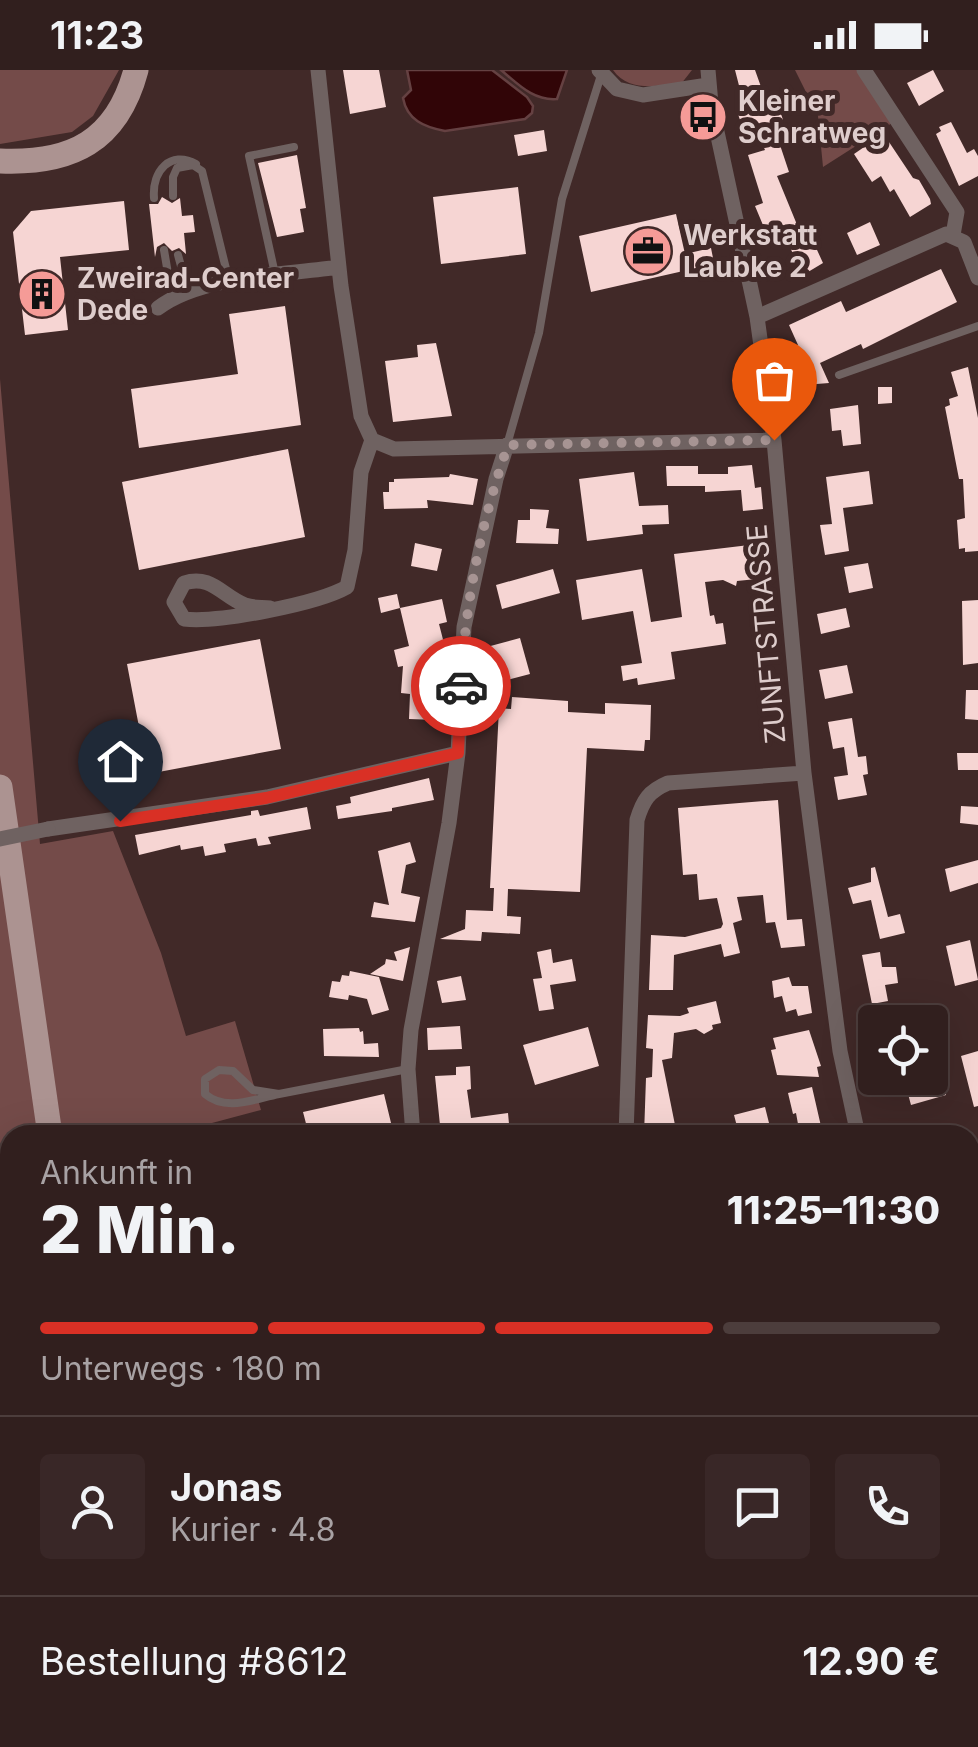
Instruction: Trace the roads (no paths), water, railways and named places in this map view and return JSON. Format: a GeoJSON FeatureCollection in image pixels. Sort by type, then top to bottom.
{"type":"FeatureCollection","features":[{"type":"Feature","properties":{"kind":"main road"},"geometry":{"type":"LineString","coordinates":[[0,174],[12,161],[87,147],[107,130],[121,110],[136,70]]}},
{"type":"Feature","properties":{"kind":"main road"},"geometry":{"type":"LineString","coordinates":[[0,786],[49,1125]]}},
{"type":"Feature","properties":{"kind":"street"},"geometry":{"type":"LineString","coordinates":[[318,70],[338,267],[361,416],[372,440],[394,449],[774,440]]}},
{"type":"Feature","properties":{"kind":"street"},"geometry":{"type":"LineString","coordinates":[[864,70],[957,212],[952,234]]}},
{"type":"Feature","properties":{"kind":"street"},"geometry":{"type":"LineString","coordinates":[[601,71],[617,89],[643,95],[708,78]]}},
{"type":"Feature","properties":{"kind":"street","name":"ZUNFTSTRASSE"},"geometry":{"type":"LineString","coordinates":[[708,78],[756,317],[774,440],[804,772],[840,1051],[856,1125]]}},
{"type":"Feature","properties":{"kind":"street"},"geometry":{"type":"LineString","coordinates":[[756,317],[939,236],[952,234],[964,242],[978,278]]}},
{"type":"Feature","properties":{"kind":"street"},"geometry":{"type":"LineString","coordinates":[[158,308],[180,295],[229,281],[338,267]]}},
{"type":"Feature","properties":{"kind":"street"},"geometry":{"type":"LineString","coordinates":[[270,608],[247,606],[214,584],[195,579],[184,583],[174,602],[184,618],[203,621],[270,608],[330,596],[347,587],[356,550],[361,472],[372,440]]}},
{"type":"Feature","properties":{"kind":"street"},"geometry":{"type":"LineString","coordinates":[[412,1125],[408,1069],[411,1030],[449,822],[458,753],[464,627],[496,479],[508,445]]}},
{"type":"Feature","properties":{"kind":"street"},"geometry":{"type":"LineString","coordinates":[[0,839],[266,798],[458,753]]}},
{"type":"Feature","properties":{"kind":"street"},"geometry":{"type":"LineString","coordinates":[[626,1125],[637,820],[642,803],[652,790],[668,782],[804,772]]}},
{"type":"Feature","properties":{"kind":"lane"},"geometry":{"type":"LineString","coordinates":[[508,445],[539,333],[562,200],[601,71]]}},
{"type":"Feature","properties":{"kind":"lane"},"geometry":{"type":"LineString","coordinates":[[275,276],[249,156],[294,147]]}},
{"type":"Feature","properties":{"kind":"lane"},"geometry":{"type":"LineString","coordinates":[[154,198],[156,176],[168,162],[194,162],[202,171],[229,281]]}},
{"type":"Feature","properties":{"kind":"lane"},"geometry":{"type":"LineString","coordinates":[[173,196],[173,176],[178,168],[192,165],[202,171]]}},
{"type":"Feature","properties":{"kind":"lane"},"geometry":{"type":"LineString","coordinates":[[164,250],[180,295]]}},
{"type":"Feature","properties":{"kind":"lane"},"geometry":{"type":"LineString","coordinates":[[178,255],[180,295]]}},
{"type":"Feature","properties":{"kind":"lane"},"geometry":{"type":"LineString","coordinates":[[839,374],[978,326]]}},
{"type":"Feature","properties":{"kind":"lane"},"geometry":{"type":"LineString","coordinates":[[279,1094],[253,1090],[233,1071],[219,1070],[205,1079],[204,1094],[216,1104],[230,1104],[408,1069]]}},
{"type":"Feature","properties":{"kind":"place","name":"Kleiner Schratweg"},"geometry":{"type":"Point","coordinates":[703,117]}},
{"type":"Feature","properties":{"kind":"place","name":"Werkstatt Laubke 2"},"geometry":{"type":"Point","coordinates":[648,251]}},
{"type":"Feature","properties":{"kind":"place","name":"Zweirad-Center Dede"},"geometry":{"type":"Point","coordinates":[42,294]}}]}
